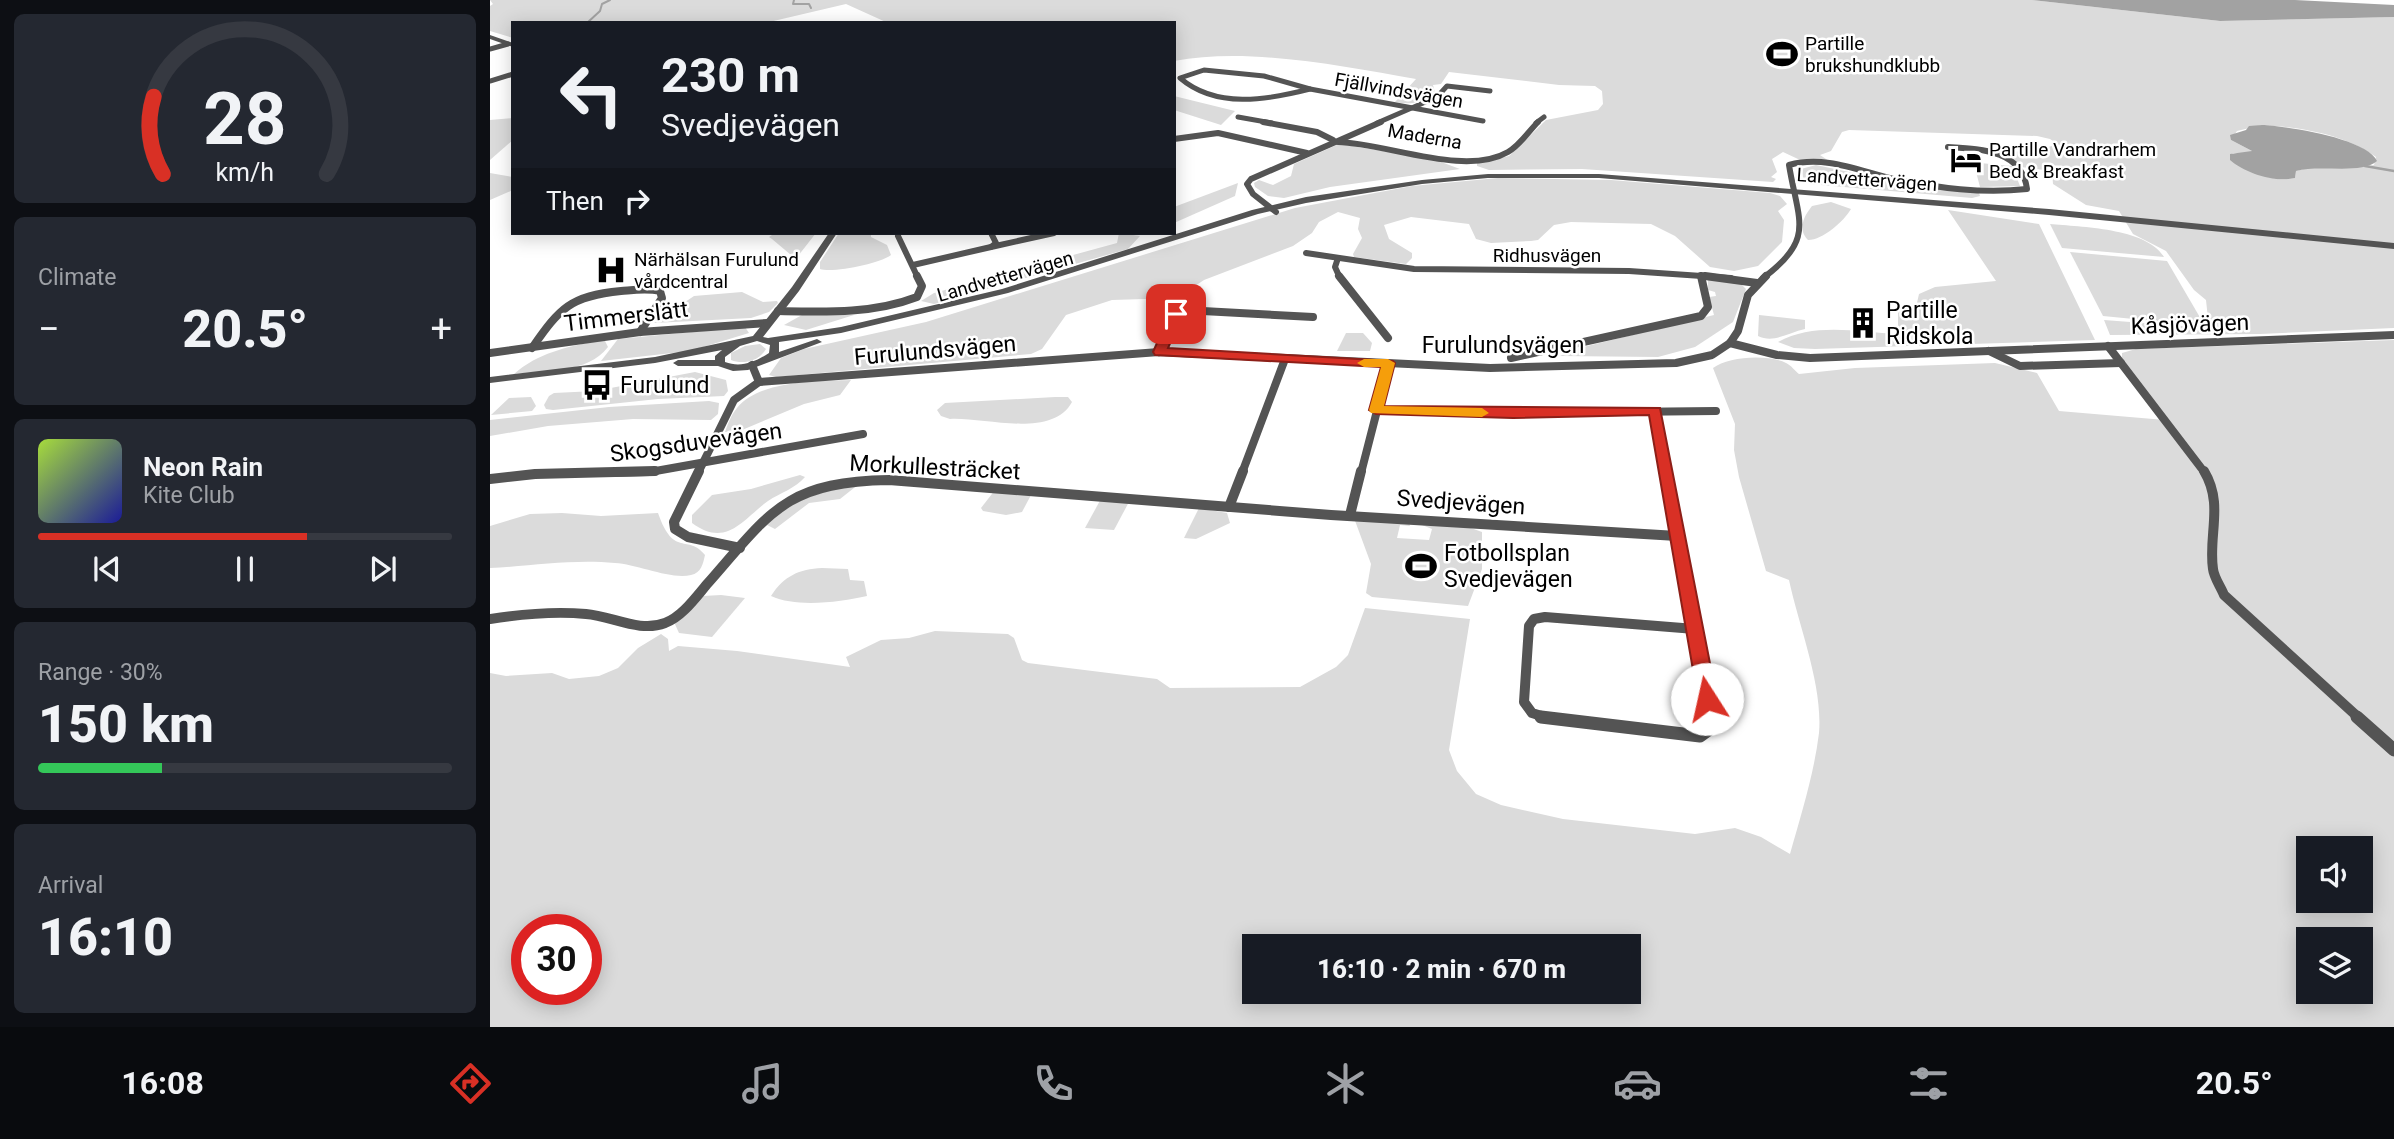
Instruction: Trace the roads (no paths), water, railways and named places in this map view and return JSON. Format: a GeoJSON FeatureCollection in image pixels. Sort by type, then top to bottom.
{"type":"FeatureCollection","features":[{"type":"Feature","properties":{"kind":"street"},"geometry":{"type":"LineString","coordinates":[[490,37],[510,45]]}},
{"type":"Feature","properties":{"kind":"street"},"geometry":{"type":"LineString","coordinates":[[490,49],[510,45]]}},
{"type":"Feature","properties":{"kind":"street","name":"Fjällvindsvägen"},"geometry":{"type":"LineString","coordinates":[[1310,89],[1269,100],[1235,99],[1202,92],[1180,78],[1191,72],[1241,73],[1287,80],[1310,89],[1483,121]]}},
{"type":"Feature","properties":{"kind":"street"},"geometry":{"type":"LineString","coordinates":[[490,81],[511,75]]}},
{"type":"Feature","properties":{"kind":"street"},"geometry":{"type":"LineString","coordinates":[[1274,210],[1253,194],[1248,187],[1249,181],[1330,142],[1437,97],[1441,89],[1447,86],[1490,91]]}},
{"type":"Feature","properties":{"kind":"street"},"geometry":{"type":"LineString","coordinates":[[1238,117],[1317,132],[1330,142]]}},
{"type":"Feature","properties":{"kind":"street","name":"Maderna"},"geometry":{"type":"LineString","coordinates":[[1330,142],[1363,142],[1457,159],[1486,159],[1510,150],[1544,117]]}},
{"type":"Feature","properties":{"kind":"street"},"geometry":{"type":"LineString","coordinates":[[1176,139],[1218,133],[1307,153]]}},
{"type":"Feature","properties":{"kind":"street"},"geometry":{"type":"LineString","coordinates":[[1730,343],[1737,334],[1746,300],[1757,283],[1791,255],[1798,243],[1789,165],[1796,162],[1831,164],[1935,186],[2027,189],[2025,178],[2005,156],[1948,147]]}},
{"type":"Feature","properties":{"kind":"street","name":"Landvettervägen"},"geometry":{"type":"LineString","coordinates":[[771,340],[841,330],[1005,291],[1274,210],[1378,188],[1449,179],[1546,175],[1793,191],[2090,215],[2394,246]]}},
{"type":"Feature","properties":{"kind":"street","name":"Landvettervägen"},"geometry":{"type":"LineString","coordinates":[[752,365],[814,342],[928,317],[1002,296],[1274,210]]}},
{"type":"Feature","properties":{"kind":"street"},"geometry":{"type":"LineString","coordinates":[[757,338],[796,289],[832,235]]}},
{"type":"Feature","properties":{"kind":"street"},"geometry":{"type":"LineString","coordinates":[[991,235],[993,245]]}},
{"type":"Feature","properties":{"kind":"street"},"geometry":{"type":"LineString","coordinates":[[913,265],[1044,235]]}},
{"type":"Feature","properties":{"kind":"street"},"geometry":{"type":"LineString","coordinates":[[778,311],[846,310],[906,302],[922,290],[898,236]]}},
{"type":"Feature","properties":{"kind":"street","name":"Ridhusvägen"},"geometry":{"type":"LineString","coordinates":[[1307,253],[1422,270],[1629,271],[1757,283]]}},
{"type":"Feature","properties":{"kind":"street"},"geometry":{"type":"LineString","coordinates":[[1338,258],[1335,267],[1340,279],[1388,338]]}},
{"type":"Feature","properties":{"kind":"street"},"geometry":{"type":"LineString","coordinates":[[1511,358],[1701,316],[1708,307],[1701,276]]}},
{"type":"Feature","properties":{"kind":"street"},"geometry":{"type":"LineString","coordinates":[[532,348],[568,301],[587,294],[649,289],[660,291],[662,298],[640,332]]}},
{"type":"Feature","properties":{"kind":"street"},"geometry":{"type":"LineString","coordinates":[[1160,352],[1176,314],[1184,310],[1313,317]]}},
{"type":"Feature","properties":{"kind":"street","name":"Timmerslätt"},"geometry":{"type":"LineString","coordinates":[[490,353],[640,332],[767,323]]}},
{"type":"Feature","properties":{"kind":"street","name":"Kåsjövägen"},"geometry":{"type":"LineString","coordinates":[[1730,343],[1777,355],[1810,358],[2394,335]]}},
{"type":"Feature","properties":{"kind":"street"},"geometry":{"type":"LineString","coordinates":[[490,382],[654,360],[757,338],[771,340],[777,349],[764,361]]}},
{"type":"Feature","properties":{"kind":"street","name":"Furulundsvägen"},"geometry":{"type":"LineString","coordinates":[[760,382],[1160,352],[1490,368],[1676,363],[1708,356],[1730,343]]}},
{"type":"Feature","properties":{"kind":"street"},"geometry":{"type":"LineString","coordinates":[[720,363],[722,353],[736,344]]}},
{"type":"Feature","properties":{"kind":"street"},"geometry":{"type":"LineString","coordinates":[[2108,346],[2206,474],[2217,512],[2213,570],[2224,595],[2394,750]]}},
{"type":"Feature","properties":{"kind":"street","name":"Kåsjövägen"},"geometry":{"type":"LineString","coordinates":[[1988,351],[2020,366],[2121,363]]}},
{"type":"Feature","properties":{"kind":"street"},"geometry":{"type":"LineString","coordinates":[[1229,507],[1285,359]]}},
{"type":"Feature","properties":{"kind":"street"},"geometry":{"type":"LineString","coordinates":[[490,382],[684,362],[720,363],[731,367],[752,365],[755,378],[760,382],[734,400],[677,513],[676,529],[688,537],[740,548]]}},
{"type":"Feature","properties":{"kind":"street"},"geometry":{"type":"LineString","coordinates":[[1350,515],[1388,363]]}},
{"type":"Feature","properties":{"kind":"street"},"geometry":{"type":"LineString","coordinates":[[1376,410],[1513,413],[1716,411]]}},
{"type":"Feature","properties":{"kind":"street"},"geometry":{"type":"LineString","coordinates":[[1655,411],[1677,536],[1695,629],[1712,723],[1704,734],[1545,718],[1527,708],[1524,702],[1529,626],[1534,619],[1545,617],[1695,629]]}},
{"type":"Feature","properties":{"kind":"street","name":"Skogsduvevägen"},"geometry":{"type":"LineString","coordinates":[[490,479],[535,474],[629,474],[863,434]]}},
{"type":"Feature","properties":{"kind":"street","name":"Morkullesträcket"},"geometry":{"type":"LineString","coordinates":[[490,619],[563,612],[644,624],[666,623],[687,606],[779,505],[792,496],[824,483],[846,479],[1350,515]]}},
{"type":"Feature","properties":{"kind":"street","name":"Svedjevägen"},"geometry":{"type":"LineString","coordinates":[[1350,515],[1677,536]]}},
{"type":"Feature","properties":{"kind":"waterway"},"geometry":{"type":"LineString","coordinates":[[589,21],[600,11],[602,4],[610,0]]}},
{"type":"Feature","properties":{"kind":"waterway"},"geometry":{"type":"LineString","coordinates":[[794,0],[793,4],[809,4],[811,8]]}},
{"type":"Feature","properties":{"kind":"waterway"},"geometry":{"type":"LineString","coordinates":[[2365,166],[2394,171]]}},
{"type":"Feature","properties":{"kind":"place","name":"Partille brukshundklubb"},"geometry":{"type":"Point","coordinates":[1782,54]}},
{"type":"Feature","properties":{"kind":"place","name":"Partille Vandrarhem Bed & Breakfast"},"geometry":{"type":"Point","coordinates":[1966,160]}},
{"type":"Feature","properties":{"kind":"place","name":"Närhälsan Furulund vårdcentral"},"geometry":{"type":"Point","coordinates":[611,270]}},
{"type":"Feature","properties":{"kind":"place","name":"Partille Ridskola"},"geometry":{"type":"Point","coordinates":[1863,323]}},
{"type":"Feature","properties":{"kind":"place","name":"Furulund"},"geometry":{"type":"Point","coordinates":[597,385]}},
{"type":"Feature","properties":{"kind":"place","name":"Fotbollsplan Svedjevägen"},"geometry":{"type":"Point","coordinates":[1421,566]}}]}
